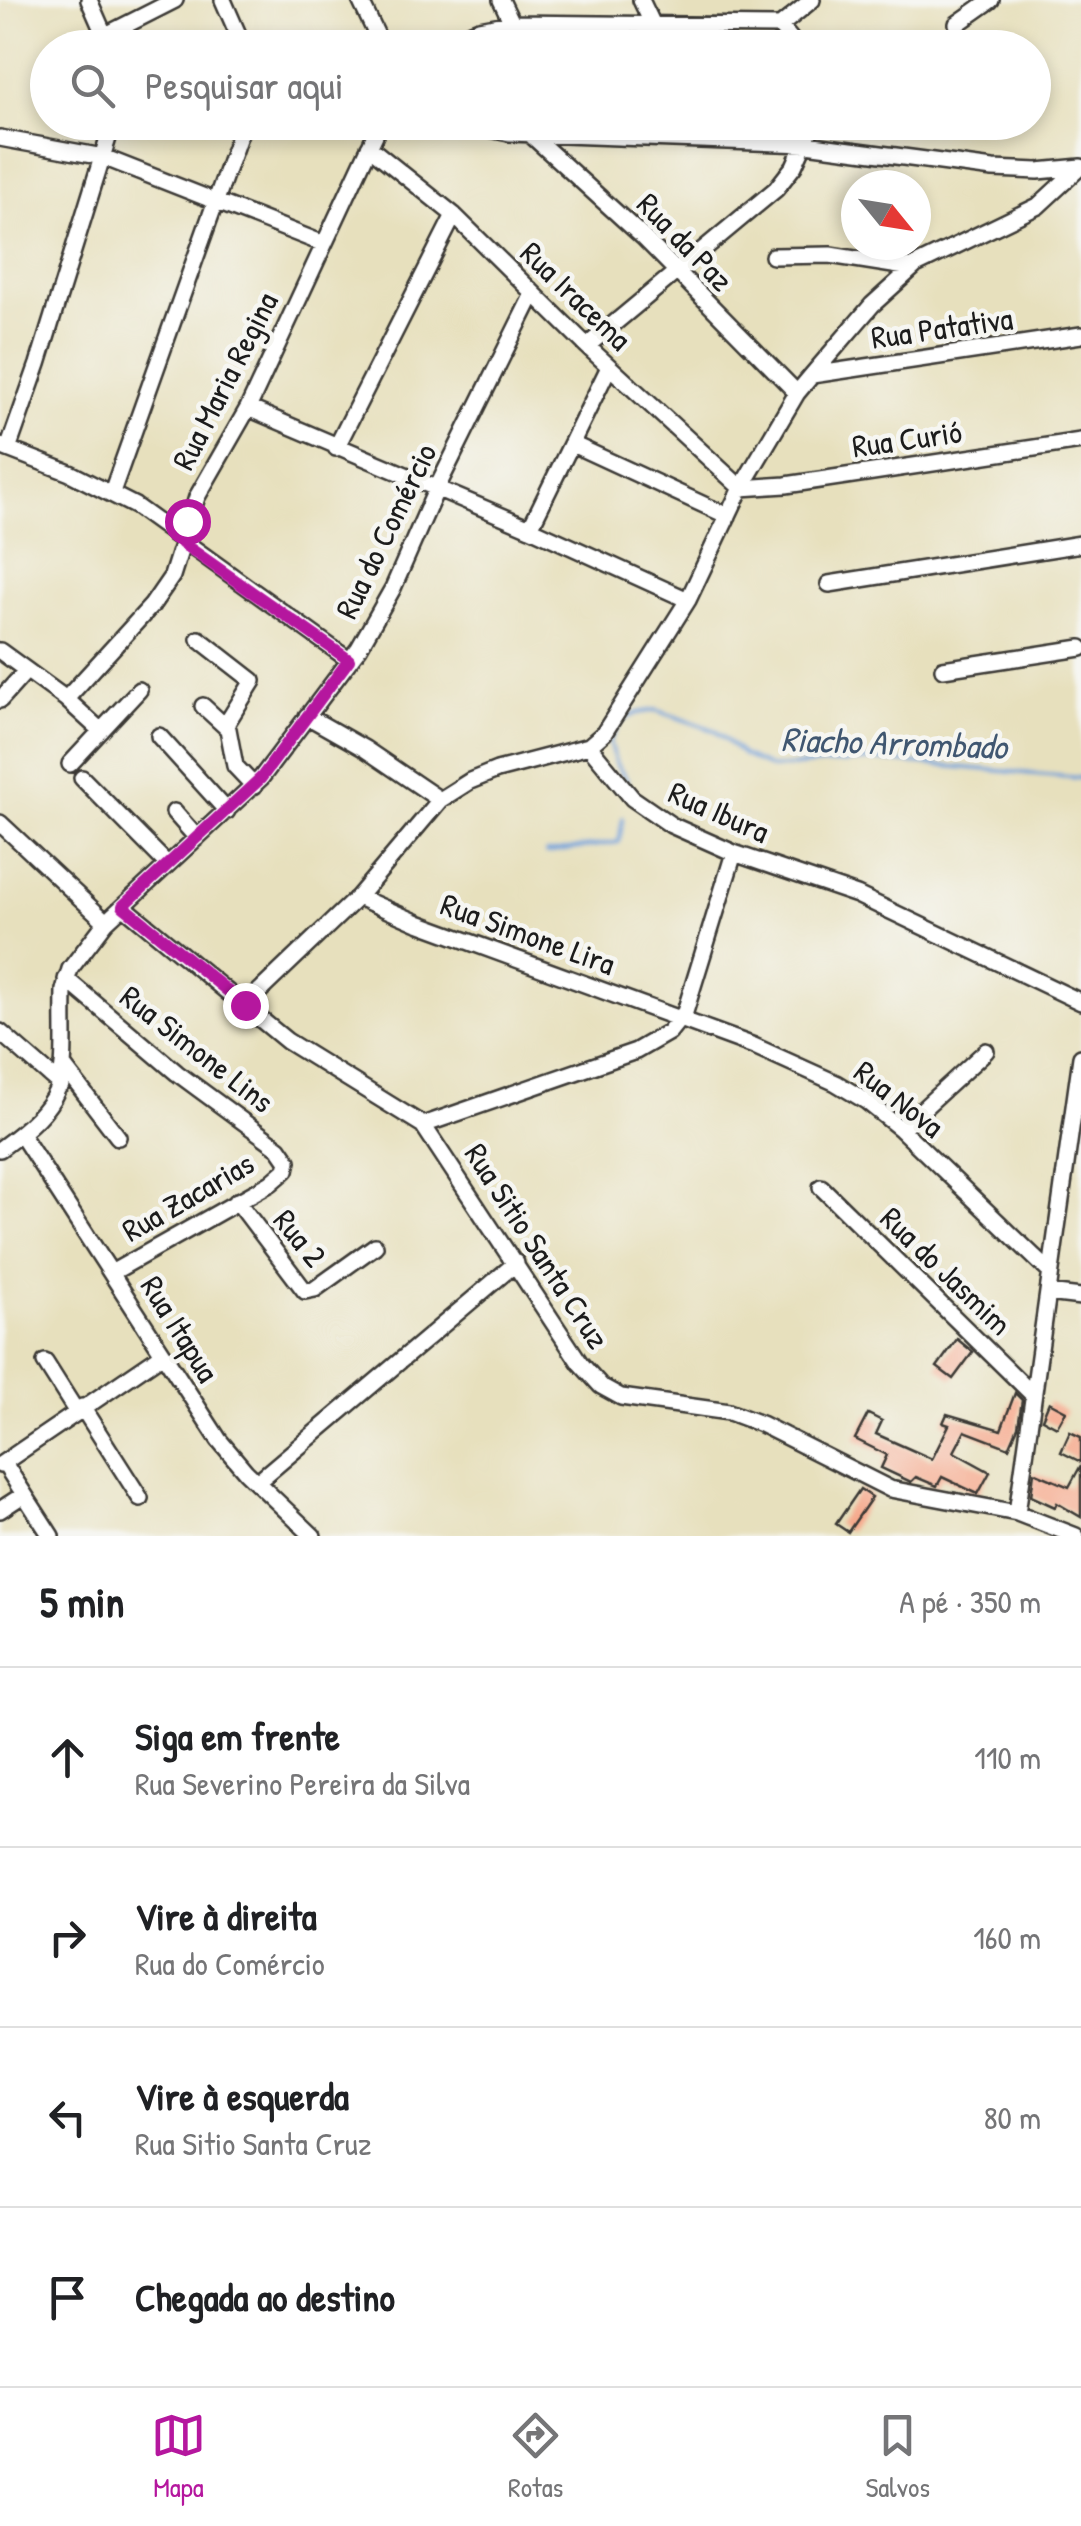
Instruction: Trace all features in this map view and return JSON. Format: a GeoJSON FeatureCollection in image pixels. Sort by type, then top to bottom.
{"type":"FeatureCollection","features":[{"type":"Feature","properties":{"kind":"street"},"geometry":{"type":"LineString","coordinates":[[89,0],[103,30]]}},
{"type":"Feature","properties":{"kind":"street"},"geometry":{"type":"LineString","coordinates":[[126,30],[175,0]]}},
{"type":"Feature","properties":{"kind":"street"},"geometry":{"type":"LineString","coordinates":[[223,0],[236,30]]}},
{"type":"Feature","properties":{"kind":"street"},"geometry":{"type":"LineString","coordinates":[[360,0],[374,30]]}},
{"type":"Feature","properties":{"kind":"street"},"geometry":{"type":"LineString","coordinates":[[501,0],[512,23]]}},
{"type":"Feature","properties":{"kind":"street"},"geometry":{"type":"LineString","coordinates":[[641,0],[652,23]]}},
{"type":"Feature","properties":{"kind":"street"},"geometry":{"type":"LineString","coordinates":[[476,30],[512,23],[780,26],[812,0]]}},
{"type":"Feature","properties":{"kind":"street"},"geometry":{"type":"LineString","coordinates":[[957,24],[992,0]]}},
{"type":"Feature","properties":{"kind":"street"},"geometry":{"type":"LineString","coordinates":[[780,26],[783,30]]}},
{"type":"Feature","properties":{"kind":"street"},"geometry":{"type":"LineString","coordinates":[[0,138],[103,157],[324,244]]}},
{"type":"Feature","properties":{"kind":"street"},"geometry":{"type":"LineString","coordinates":[[108,140],[4,448],[112,492],[349,660]]}},
{"type":"Feature","properties":{"kind":"street"},"geometry":{"type":"LineString","coordinates":[[112,492],[238,140]]}},
{"type":"Feature","properties":{"kind":"street","name":"Rua Maria Regina"},"geometry":{"type":"LineString","coordinates":[[66,699],[163,590],[176,570],[197,496],[248,408],[372,140]]}},
{"type":"Feature","properties":{"kind":"street","name":"Rua da Paz"},"geometry":{"type":"LineString","coordinates":[[537,140],[608,203],[797,393]]}},
{"type":"Feature","properties":{"kind":"street"},"geometry":{"type":"LineString","coordinates":[[723,140],[806,144],[993,169],[1080,168]]}},
{"type":"Feature","properties":{"kind":"street"},"geometry":{"type":"LineString","coordinates":[[587,346],[776,190],[807,140]]}},
{"type":"Feature","properties":{"kind":"street","name":"Rua Iracema"},"geometry":{"type":"LineString","coordinates":[[369,146],[454,215],[610,368],[741,488]]}},
{"type":"Feature","properties":{"kind":"street"},"geometry":{"type":"LineString","coordinates":[[245,1005],[358,898],[440,800],[497,770],[589,746],[614,718],[688,600],[741,488],[797,393],[812,375],[872,306],[912,268],[1038,206],[1080,168]]}},
{"type":"Feature","properties":{"kind":"street"},"geometry":{"type":"LineString","coordinates":[[336,448],[454,215]]}},
{"type":"Feature","properties":{"kind":"street"},"geometry":{"type":"LineString","coordinates":[[773,256],[830,255],[912,268]]}},
{"type":"Feature","properties":{"kind":"street","name":"Rua do Comércio"},"geometry":{"type":"LineString","coordinates":[[66,979],[106,922],[254,786],[359,648],[386,602],[436,490],[533,294]]}},
{"type":"Feature","properties":{"kind":"street","name":"Rua Patativa"},"geometry":{"type":"LineString","coordinates":[[812,375],[1081,335]]}},
{"type":"Feature","properties":{"kind":"street"},"geometry":{"type":"LineString","coordinates":[[530,528],[610,368]]}},
{"type":"Feature","properties":{"kind":"street"},"geometry":{"type":"LineString","coordinates":[[248,408],[688,600]]}},
{"type":"Feature","properties":{"kind":"street","name":"Rua Curió"},"geometry":{"type":"LineString","coordinates":[[741,488],[1081,440]]}},
{"type":"Feature","properties":{"kind":"street"},"geometry":{"type":"LineString","coordinates":[[572,444],[728,516]]}},
{"type":"Feature","properties":{"kind":"street"},"geometry":{"type":"LineString","coordinates":[[829,584],[1081,544]]}},
{"type":"Feature","properties":{"kind":"street"},"geometry":{"type":"LineString","coordinates":[[199,640],[253,681],[225,726]]}},
{"type":"Feature","properties":{"kind":"street"},"geometry":{"type":"LineString","coordinates":[[942,669],[1081,648]]}},
{"type":"Feature","properties":{"kind":"street"},"geometry":{"type":"LineString","coordinates":[[0,651],[66,699],[101,731]]}},
{"type":"Feature","properties":{"kind":"street"},"geometry":{"type":"LineString","coordinates":[[0,700],[26,671]]}},
{"type":"Feature","properties":{"kind":"street"},"geometry":{"type":"LineString","coordinates":[[70,764],[139,690]]}},
{"type":"Feature","properties":{"kind":"street"},"geometry":{"type":"LineString","coordinates":[[203,706],[225,726],[232,739],[234,766],[254,786]]}},
{"type":"Feature","properties":{"kind":"street"},"geometry":{"type":"LineString","coordinates":[[307,716],[440,800]]}},
{"type":"Feature","properties":{"kind":"street"},"geometry":{"type":"LineString","coordinates":[[159,736],[227,810]]}},
{"type":"Feature","properties":{"kind":"street","name":"Rua Ibura"},"geometry":{"type":"LineString","coordinates":[[589,746],[641,806],[671,825],[734,853],[872,902],[1081,1002]]}},
{"type":"Feature","properties":{"kind":"street"},"geometry":{"type":"LineString","coordinates":[[82,778],[167,864]]}},
{"type":"Feature","properties":{"kind":"street"},"geometry":{"type":"LineString","coordinates":[[174,812],[196,838]]}},
{"type":"Feature","properties":{"kind":"street"},"geometry":{"type":"LineString","coordinates":[[0,823],[106,922]]}},
{"type":"Feature","properties":{"kind":"street"},"geometry":{"type":"LineString","coordinates":[[423,1125],[636,1051],[661,1038],[681,1021],[734,853]]}},
{"type":"Feature","properties":{"kind":"street","name":"Rua Simone Lira"},"geometry":{"type":"LineString","coordinates":[[358,898],[681,1021]]}},
{"type":"Feature","properties":{"kind":"street","name":"Rua Sitio Santa Cruz"},"geometry":{"type":"LineString","coordinates":[[123,906],[287,1042],[423,1125],[580,1363],[609,1392],[642,1401],[730,1412],[890,1489],[1017,1513],[1076,1536]]}},
{"type":"Feature","properties":{"kind":"street"},"geometry":{"type":"LineString","coordinates":[[0,1149],[46,1108],[61,1085],[65,1068],[66,979]]}},
{"type":"Feature","properties":{"kind":"street","name":"Rua Simone Lins"},"geometry":{"type":"LineString","coordinates":[[66,979],[176,1072],[279,1148],[288,1166]]}},
{"type":"Feature","properties":{"kind":"street","name":"Rua Nova"},"geometry":{"type":"LineString","coordinates":[[681,1021],[772,1053],[866,1100],[1050,1272]]}},
{"type":"Feature","properties":{"kind":"street"},"geometry":{"type":"LineString","coordinates":[[0,1032],[61,1085]]}},
{"type":"Feature","properties":{"kind":"street"},"geometry":{"type":"LineString","coordinates":[[901,1130],[986,1051]]}},
{"type":"Feature","properties":{"kind":"street"},"geometry":{"type":"LineString","coordinates":[[1017,1513],[1081,1056]]}},
{"type":"Feature","properties":{"kind":"street"},"geometry":{"type":"LineString","coordinates":[[65,1068],[118,1137]]}},
{"type":"Feature","properties":{"kind":"street","name":"Rua Itapua"},"geometry":{"type":"LineString","coordinates":[[21,1134],[219,1440],[313,1536]]}},
{"type":"Feature","properties":{"kind":"street","name":"Rua Zacarias"},"geometry":{"type":"LineString","coordinates":[[113,1272],[278,1178],[288,1166]]}},
{"type":"Feature","properties":{"kind":"street","name":"Rua do Jasmim"},"geometry":{"type":"LineString","coordinates":[[821,1187],[1032,1394]]}},
{"type":"Feature","properties":{"kind":"street","name":"Rua 2"},"geometry":{"type":"LineString","coordinates":[[238,1202],[298,1286],[306,1291],[316,1289],[375,1246]]}},
{"type":"Feature","properties":{"kind":"street"},"geometry":{"type":"LineString","coordinates":[[257,1482],[516,1263]]}},
{"type":"Feature","properties":{"kind":"street"},"geometry":{"type":"LineString","coordinates":[[1048,1293],[1081,1297]]}},
{"type":"Feature","properties":{"kind":"street"},"geometry":{"type":"LineString","coordinates":[[51,1536],[2,1464],[162,1354]]}},
{"type":"Feature","properties":{"kind":"street"},"geometry":{"type":"LineString","coordinates":[[45,1362],[140,1498]]}},
{"type":"Feature","properties":{"kind":"street"},"geometry":{"type":"LineString","coordinates":[[0,1510],[23,1495]]}},
{"type":"Feature","properties":{"kind":"building"},"geometry":{"type":"Polygon","coordinates":[[[957,1339],[973,1352],[953,1379],[937,1367],[957,1339]]]}},
{"type":"Feature","properties":{"kind":"building"},"geometry":{"type":"Polygon","coordinates":[[[1015,1393],[1022,1400],[1018,1427],[1009,1448],[965,1431],[954,1452],[990,1472],[978,1494],[942,1477],[937,1486],[916,1477],[911,1482],[881,1468],[887,1455],[855,1439],[868,1414],[882,1421],[876,1434],[932,1459],[949,1425],[943,1423],[947,1414],[1001,1430],[1015,1393]]]}},
{"type":"Feature","properties":{"kind":"building"},"geometry":{"type":"Polygon","coordinates":[[[1049,1402],[1066,1411],[1057,1427],[1042,1419],[1049,1402]]]}},
{"type":"Feature","properties":{"kind":"building"},"geometry":{"type":"Polygon","coordinates":[[[1070,1432],[1081,1437],[1081,1462],[1061,1452],[1070,1432]]]}},
{"type":"Feature","properties":{"kind":"building"},"geometry":{"type":"Polygon","coordinates":[[[1081,1465],[1081,1517],[1057,1503],[1055,1507],[1031,1496],[1034,1472],[1069,1487],[1081,1465]]]}},
{"type":"Feature","properties":{"kind":"building"},"geometry":{"type":"Polygon","coordinates":[[[860,1489],[872,1497],[848,1532],[836,1524],[860,1489]]]}},
{"type":"Feature","properties":{"kind":"waterway","name":"Riacho Arrombado"},"geometry":{"type":"LineString","coordinates":[[627,780],[616,764],[609,742],[621,721],[656,710],[714,730],[743,755],[771,768],[875,760],[1081,778]]}},
{"type":"Feature","properties":{"kind":"waterway","name":"Riacho Arrombado"},"geometry":{"type":"LineString","coordinates":[[546,853],[619,842],[623,818]]}},
{"type":"Feature","properties":{"kind":"route"},"geometry":{"type":"LineString","coordinates":[[187,521],[182,543],[349,660],[261,778],[123,906],[245,1005]]}}]}
